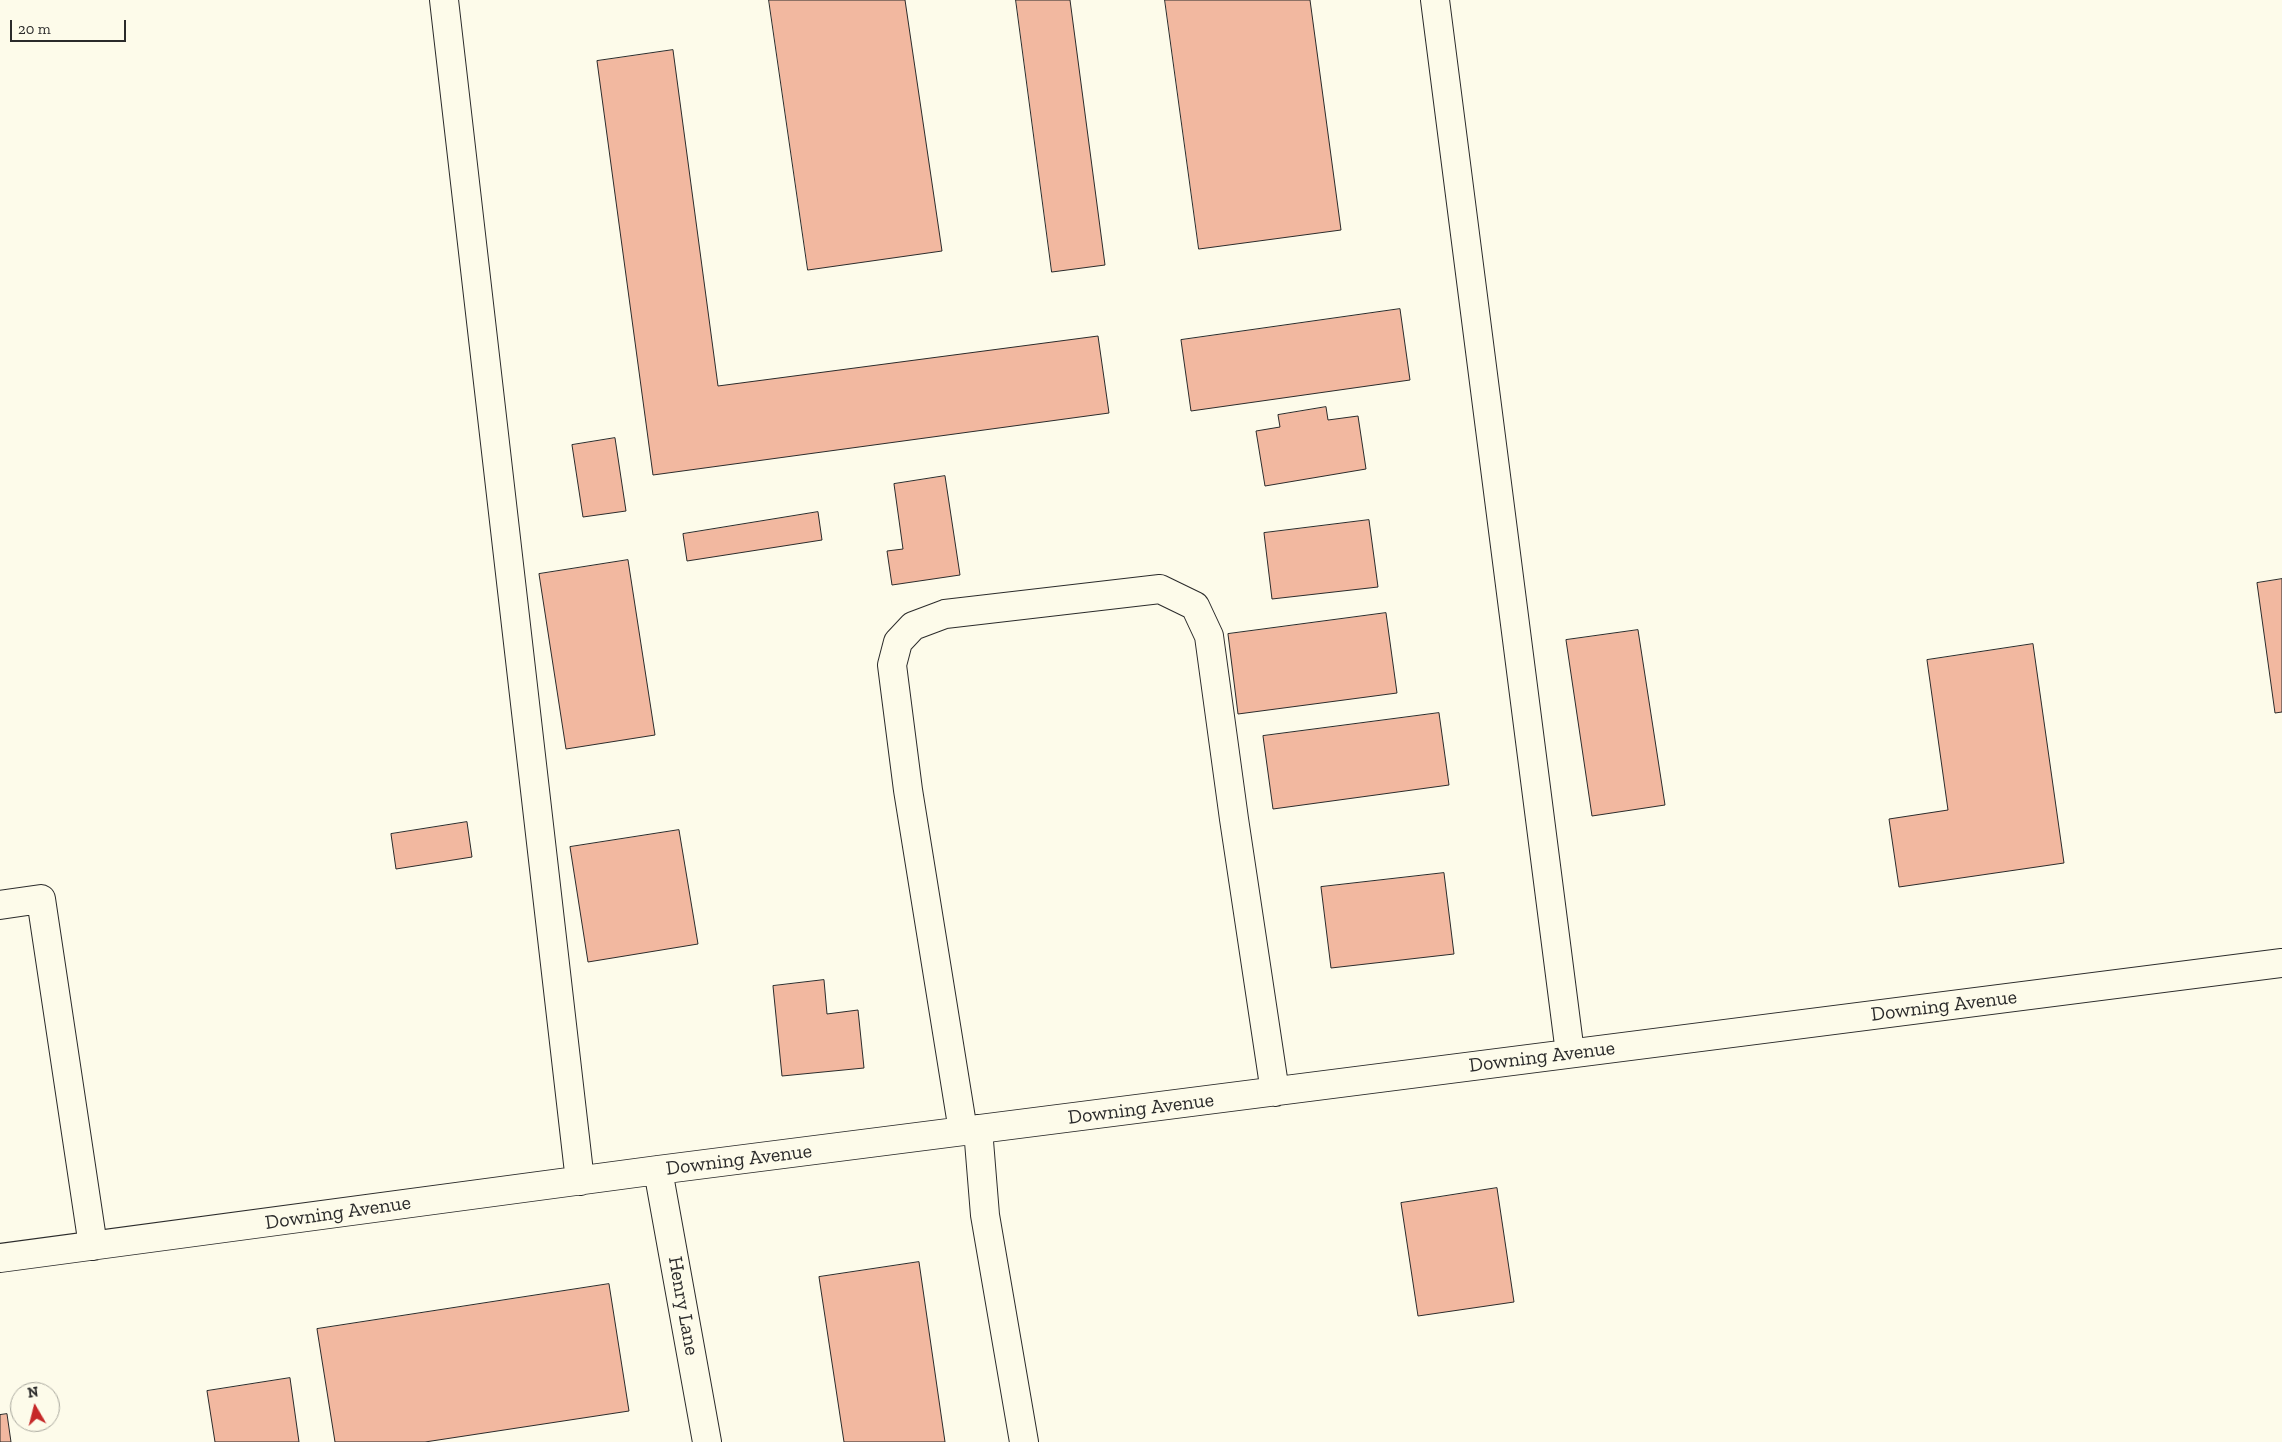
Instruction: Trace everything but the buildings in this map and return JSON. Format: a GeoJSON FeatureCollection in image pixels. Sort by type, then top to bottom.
{"type":"FeatureCollection","features":[{"type":"Feature","properties":{"kind":"street"},"geometry":{"type":"LineString","coordinates":[[444,0],[580,1181]]}},
{"type":"Feature","properties":{"kind":"street"},"geometry":{"type":"LineString","coordinates":[[1435,0],[1570,1053]]}},
{"type":"Feature","properties":{"kind":"street"},"geometry":{"type":"LineString","coordinates":[[1024,1442],[971,1130],[910,800],[892,665],[898,642],[913,626],[945,614],[1160,589],[1195,606],[1209,636],[1235,829],[1275,1092]]}},
{"type":"Feature","properties":{"kind":"street"},"geometry":{"type":"LineString","coordinates":[[0,905],[41,900],[93,1246]]}},
{"type":"Feature","properties":{"kind":"street","name":"Downing Avenue"},"geometry":{"type":"LineString","coordinates":[[0,1258],[658,1170],[2282,963]]}},
{"type":"Feature","properties":{"kind":"street","name":"Henry Lane"},"geometry":{"type":"LineString","coordinates":[[658,1170],[708,1442]]}}]}
